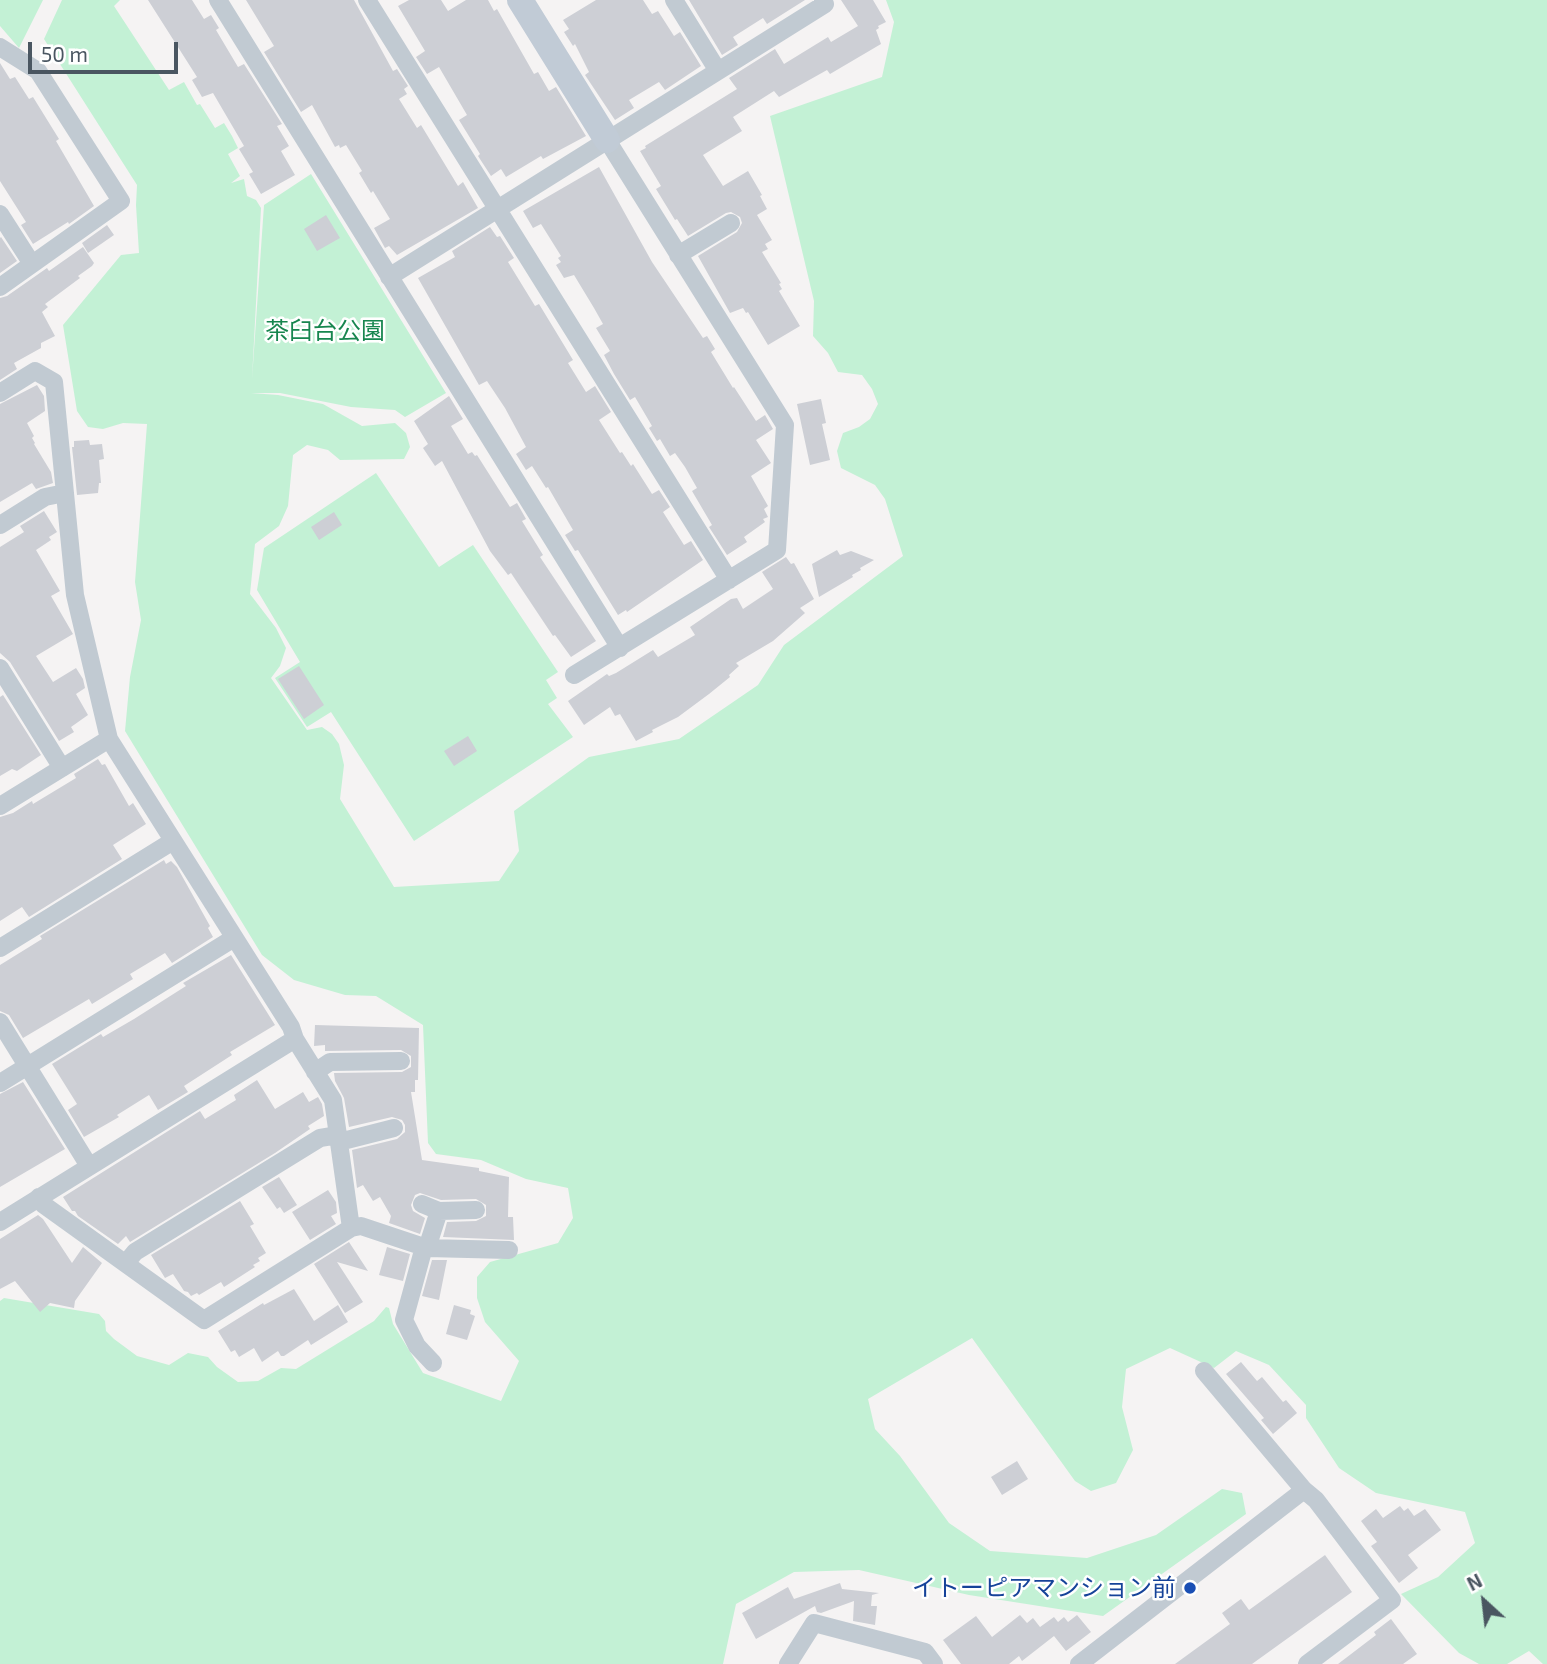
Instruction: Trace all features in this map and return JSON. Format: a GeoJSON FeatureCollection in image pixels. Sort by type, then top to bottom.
{"type":"FeatureCollection","features":[{"type":"Feature","properties":{"kind":"street"},"geometry":{"type":"LineString","coordinates":[[218,0],[620,648]]}},
{"type":"Feature","properties":{"kind":"street"},"geometry":{"type":"LineString","coordinates":[[367,0],[729,580]]}},
{"type":"Feature","properties":{"kind":"street"},"geometry":{"type":"LineString","coordinates":[[520,0],[785,425],[777,550],[574,675]]}},
{"type":"Feature","properties":{"kind":"street"},"geometry":{"type":"LineString","coordinates":[[674,0],[718,71]]}},
{"type":"Feature","properties":{"kind":"street"},"geometry":{"type":"LineString","coordinates":[[389,276],[825,4],[823,0]]}},
{"type":"Feature","properties":{"kind":"street"},"geometry":{"type":"LineString","coordinates":[[0,47],[38,71],[121,201],[0,287]]}},
{"type":"Feature","properties":{"kind":"street"},"geometry":{"type":"LineString","coordinates":[[0,214],[32,264]]}},
{"type":"Feature","properties":{"kind":"street"},"geometry":{"type":"LineString","coordinates":[[678,255],[731,223]]}},
{"type":"Feature","properties":{"kind":"street"},"geometry":{"type":"LineString","coordinates":[[0,393],[35,372],[54,382],[75,595],[109,739],[291,1027],[295,1039],[333,1100],[351,1228]]}},
{"type":"Feature","properties":{"kind":"street"},"geometry":{"type":"LineString","coordinates":[[0,525],[45,497],[65,493]]}},
{"type":"Feature","properties":{"kind":"street"},"geometry":{"type":"LineString","coordinates":[[0,668],[62,768]]}},
{"type":"Feature","properties":{"kind":"street"},"geometry":{"type":"LineString","coordinates":[[0,807],[109,739]]}},
{"type":"Feature","properties":{"kind":"street"},"geometry":{"type":"LineString","coordinates":[[0,948],[173,841]]}},
{"type":"Feature","properties":{"kind":"street"},"geometry":{"type":"LineString","coordinates":[[0,1083],[234,938]]}},
{"type":"Feature","properties":{"kind":"street"},"geometry":{"type":"LineString","coordinates":[[0,1022],[89,1166]]}},
{"type":"Feature","properties":{"kind":"street"},"geometry":{"type":"LineString","coordinates":[[0,1222],[295,1039]]}},
{"type":"Feature","properties":{"kind":"street"},"geometry":{"type":"LineString","coordinates":[[315,1072],[330,1062],[401,1061]]}},
{"type":"Feature","properties":{"kind":"street"},"geometry":{"type":"LineString","coordinates":[[126,1263],[135,1252],[320,1138],[338,1138],[394,1128]]}},
{"type":"Feature","properties":{"kind":"street"},"geometry":{"type":"LineString","coordinates":[[39,1197],[44,1205],[204,1320],[351,1228],[361,1226],[426,1247],[509,1250]]}},
{"type":"Feature","properties":{"kind":"street"},"geometry":{"type":"LineString","coordinates":[[433,1363],[417,1346],[404,1320],[426,1247],[430,1207],[476,1210]]}},
{"type":"Feature","properties":{"kind":"street"},"geometry":{"type":"LineString","coordinates":[[1204,1371],[1304,1490],[1316,1500],[1392,1600],[1307,1664]]}},
{"type":"Feature","properties":{"kind":"street"},"geometry":{"type":"LineString","coordinates":[[1079,1664],[1304,1490]]}},
{"type":"Feature","properties":{"kind":"street"},"geometry":{"type":"LineString","coordinates":[[788,1664],[814,1623],[925,1652],[934,1664]]}},
{"type":"Feature","properties":{"kind":"green space"},"geometry":{"type":"Polygon","coordinates":[[[0,0],[43,0],[19,48],[0,26],[0,0]]]}},
{"type":"Feature","properties":{"kind":"green space","name":"茶臼台公園"},"geometry":{"type":"Polygon","coordinates":[[[62,0],[120,0],[114,6],[169,90],[184,82],[215,128],[224,123],[232,136],[238,148],[228,154],[240,176],[231,183],[244,179],[247,196],[256,200],[261,208],[252,379],[264,205],[311,174],[446,393],[405,417],[395,410],[351,407],[280,393],[251,393],[278,395],[323,404],[362,426],[395,423],[406,433],[410,447],[404,459],[340,460],[328,450],[307,445],[293,455],[288,506],[279,526],[255,544],[250,594],[276,628],[286,648],[280,666],[271,678],[307,730],[322,727],[332,734],[339,744],[344,765],[340,799],[394,887],[499,881],[519,851],[514,811],[589,757],[679,739],[758,685],[784,645],[903,556],[885,499],[875,485],[841,468],[837,451],[843,433],[870,419],[878,404],[862,375],[838,372],[828,353],[813,336],[814,301],[770,116],[882,77],[894,22],[886,0],[1547,0],[1547,1664],[1543,1664],[1529,1651],[1507,1664],[1479,1664],[1459,1653],[1401,1594],[1438,1577],[1475,1543],[1465,1512],[1376,1493],[1339,1468],[1306,1418],[1306,1405],[1269,1365],[1236,1351],[1214,1368],[1170,1348],[1126,1369],[1122,1407],[1133,1450],[1116,1483],[1091,1491],[1075,1481],[972,1338],[868,1399],[875,1429],[900,1456],[949,1523],[990,1551],[1087,1558],[1156,1535],[1222,1489],[1242,1493],[1246,1514],[1103,1616],[969,1595],[859,1570],[794,1572],[736,1604],[723,1664],[0,1664],[0,1301],[4,1298],[99,1314],[105,1321],[106,1331],[137,1356],[169,1365],[188,1353],[208,1357],[238,1382],[258,1381],[281,1368],[296,1369],[374,1321],[386,1307],[389,1308],[393,1324],[423,1373],[501,1401],[519,1361],[485,1322],[477,1298],[477,1277],[490,1262],[558,1243],[573,1218],[568,1188],[526,1179],[481,1160],[436,1154],[428,1143],[423,1025],[376,996],[345,995],[294,980],[262,955],[125,731],[130,677],[141,620],[135,582],[147,424],[123,423],[103,429],[88,427],[77,411],[63,325],[121,255],[139,253],[137,185],[44,39],[62,0]]]}},
{"type":"Feature","properties":{"kind":"green space"},"geometry":{"type":"Polygon","coordinates":[[[376,473],[439,567],[473,545],[558,672],[546,680],[557,698],[548,704],[573,737],[414,841],[331,712],[307,727],[275,678],[300,662],[257,590],[264,548],[376,473]]]}},
{"type":"Feature","properties":{"kind":"building"},"geometry":{"type":"Polygon","coordinates":[[[148,0],[192,0],[204,19],[211,15],[219,28],[216,30],[238,67],[244,64],[282,124],[277,126],[289,146],[281,151],[295,175],[261,194],[249,174],[253,172],[239,149],[244,146],[213,93],[202,97],[192,80],[197,77],[148,0]]]}},
{"type":"Feature","properties":{"kind":"building"},"geometry":{"type":"Polygon","coordinates":[[[246,0],[354,0],[393,71],[397,69],[408,86],[404,89],[407,94],[399,99],[417,128],[421,125],[458,186],[463,182],[478,208],[397,255],[389,246],[385,248],[374,228],[390,219],[359,173],[362,171],[346,145],[335,147],[312,105],[301,112],[264,52],[274,46],[246,0]]]}},
{"type":"Feature","properties":{"kind":"building"},"geometry":{"type":"Polygon","coordinates":[[[409,0],[441,0],[448,11],[466,0],[488,0],[494,11],[497,9],[534,74],[538,72],[549,91],[556,87],[586,136],[543,159],[541,156],[506,177],[501,169],[491,176],[459,120],[467,115],[439,67],[427,74],[416,57],[425,51],[398,6],[409,0]]]}},
{"type":"Feature","properties":{"kind":"building"},"geometry":{"type":"Polygon","coordinates":[[[596,0],[643,0],[652,14],[658,11],[674,36],[680,32],[701,66],[665,90],[659,82],[629,100],[634,108],[615,120],[585,75],[589,72],[575,44],[573,46],[564,32],[569,29],[563,20],[596,0]]]}},
{"type":"Feature","properties":{"kind":"building"},"geometry":{"type":"Polygon","coordinates":[[[689,0],[805,0],[767,24],[763,18],[733,37],[738,45],[722,55],[689,0]]]}},
{"type":"Feature","properties":{"kind":"building"},"geometry":{"type":"Polygon","coordinates":[[[841,0],[873,0],[886,22],[876,30],[881,44],[830,74],[827,70],[779,97],[774,91],[733,117],[742,131],[703,155],[723,186],[748,171],[767,209],[757,215],[772,240],[765,244],[768,249],[762,252],[781,283],[779,284],[782,289],[779,291],[800,326],[768,345],[748,312],[743,308],[730,313],[698,256],[737,232],[742,223],[740,217],[731,212],[726,213],[688,236],[656,189],[661,186],[640,151],[737,89],[729,78],[775,49],[784,64],[828,37],[831,42],[858,26],[841,0]]]}},
{"type":"Feature","properties":{"kind":"building"},"geometry":{"type":"Polygon","coordinates":[[[0,63],[10,79],[15,77],[29,99],[33,97],[59,139],[56,141],[94,206],[33,244],[21,225],[26,222],[0,181],[0,63]]]}},
{"type":"Feature","properties":{"kind":"building"},"geometry":{"type":"Polygon","coordinates":[[[599,167],[652,262],[703,338],[707,336],[715,349],[711,352],[733,388],[756,421],[765,415],[773,429],[756,440],[771,463],[751,476],[768,506],[764,509],[768,517],[744,537],[747,542],[727,555],[709,527],[712,525],[692,491],[697,488],[685,467],[675,453],[670,456],[660,439],[657,441],[649,428],[652,426],[635,397],[630,400],[614,374],[604,355],[610,351],[596,328],[603,324],[594,308],[574,275],[564,278],[556,265],[561,262],[558,258],[561,256],[541,224],[533,228],[523,211],[599,167]]]}},
{"type":"Feature","properties":{"kind":"building"},"geometry":{"type":"Polygon","coordinates":[[[326,215],[340,238],[317,251],[304,229],[326,215]]]}},
{"type":"Feature","properties":{"kind":"building"},"geometry":{"type":"Polygon","coordinates":[[[107,225],[114,235],[88,253],[82,243],[107,225]]]}},
{"type":"Feature","properties":{"kind":"building"},"geometry":{"type":"Polygon","coordinates":[[[490,227],[497,237],[500,236],[514,258],[508,262],[535,306],[539,304],[573,360],[568,363],[586,392],[595,386],[611,412],[599,420],[620,453],[622,452],[631,466],[633,464],[652,494],[659,490],[670,507],[663,512],[684,545],[691,541],[703,560],[627,612],[626,610],[618,615],[578,550],[575,551],[565,535],[573,530],[548,487],[546,488],[532,466],[526,470],[516,454],[526,447],[505,408],[487,381],[479,385],[418,278],[455,257],[452,251],[490,227]]]}},
{"type":"Feature","properties":{"kind":"building"},"geometry":{"type":"Polygon","coordinates":[[[0,238],[17,261],[0,273],[0,238]]]}},
{"type":"Feature","properties":{"kind":"building"},"geometry":{"type":"Polygon","coordinates":[[[83,247],[94,263],[78,276],[80,278],[45,304],[48,307],[42,312],[55,336],[41,343],[41,348],[14,363],[17,369],[0,380],[0,298],[47,268],[49,271],[83,247]]]}},
{"type":"Feature","properties":{"kind":"building"},"geometry":{"type":"Polygon","coordinates":[[[37,385],[44,396],[45,411],[27,423],[34,436],[34,444],[51,472],[53,483],[36,489],[32,483],[0,502],[0,404],[37,385]]]}},
{"type":"Feature","properties":{"kind":"building"},"geometry":{"type":"Polygon","coordinates":[[[449,396],[463,419],[451,426],[468,454],[472,452],[477,455],[510,507],[517,503],[526,519],[522,521],[543,555],[540,557],[596,641],[571,657],[555,635],[553,636],[511,573],[508,575],[490,551],[442,461],[435,466],[423,448],[428,444],[414,421],[449,396]]]}},
{"type":"Feature","properties":{"kind":"building"},"geometry":{"type":"Polygon","coordinates":[[[821,399],[826,423],[822,424],[830,460],[810,465],[797,404],[821,399]]]}},
{"type":"Feature","properties":{"kind":"building"},"geometry":{"type":"Polygon","coordinates":[[[89,440],[90,445],[102,444],[104,459],[99,460],[101,483],[98,493],[77,495],[72,447],[74,441],[89,440]]]}},
{"type":"Feature","properties":{"kind":"building"},"geometry":{"type":"Polygon","coordinates":[[[44,511],[57,532],[49,537],[51,540],[36,550],[60,591],[51,596],[73,634],[36,656],[53,682],[76,668],[85,688],[76,694],[88,715],[71,727],[74,732],[59,741],[10,662],[0,653],[0,547],[24,532],[20,526],[44,511]]]}},
{"type":"Feature","properties":{"kind":"building"},"geometry":{"type":"Polygon","coordinates":[[[334,512],[342,525],[319,540],[311,527],[334,512]]]}},
{"type":"Feature","properties":{"kind":"building"},"geometry":{"type":"Polygon","coordinates":[[[837,550],[840,555],[851,551],[874,560],[860,568],[853,577],[819,597],[812,564],[837,550]]]}},
{"type":"Feature","properties":{"kind":"building"},"geometry":{"type":"Polygon","coordinates":[[[786,557],[791,564],[794,563],[814,599],[800,608],[805,613],[773,641],[736,663],[739,666],[730,677],[678,717],[636,741],[620,714],[615,716],[610,707],[584,725],[568,701],[607,674],[609,676],[616,673],[653,650],[658,657],[695,635],[690,627],[731,599],[737,598],[743,609],[773,589],[762,572],[786,557]]]}},
{"type":"Feature","properties":{"kind":"building"},"geometry":{"type":"Polygon","coordinates":[[[299,666],[324,705],[304,719],[278,679],[299,666]]]}},
{"type":"Feature","properties":{"kind":"building"},"geometry":{"type":"Polygon","coordinates":[[[3,695],[41,755],[17,771],[12,769],[0,776],[0,697],[3,695]]]}},
{"type":"Feature","properties":{"kind":"building"},"geometry":{"type":"Polygon","coordinates":[[[468,736],[477,751],[454,766],[444,751],[468,736]]]}},
{"type":"Feature","properties":{"kind":"building"},"geometry":{"type":"Polygon","coordinates":[[[98,759],[102,765],[105,764],[129,806],[133,803],[146,824],[113,845],[122,859],[29,917],[22,907],[0,921],[0,817],[13,813],[32,801],[33,804],[76,778],[74,774],[98,759]]]}},
{"type":"Feature","properties":{"kind":"building"},"geometry":{"type":"Polygon","coordinates":[[[164,860],[166,864],[171,861],[177,867],[210,926],[208,928],[213,937],[172,963],[165,953],[130,974],[133,979],[92,1004],[89,999],[23,1038],[9,1015],[0,1011],[0,965],[42,939],[40,936],[164,860]]]}},
{"type":"Feature","properties":{"kind":"building"},"geometry":{"type":"Polygon","coordinates":[[[231,955],[275,1025],[230,1052],[232,1055],[184,1086],[188,1092],[158,1110],[149,1095],[117,1115],[119,1117],[84,1137],[68,1110],[77,1104],[52,1064],[101,1034],[103,1037],[134,1019],[186,986],[183,983],[231,955]]]}},
{"type":"Feature","properties":{"kind":"building"},"geometry":{"type":"Polygon","coordinates":[[[315,1025],[419,1028],[418,1080],[415,1080],[415,1092],[411,1092],[422,1160],[479,1168],[479,1171],[509,1177],[508,1217],[513,1217],[514,1240],[443,1237],[447,1222],[476,1221],[486,1216],[486,1205],[476,1199],[441,1200],[420,1193],[415,1195],[411,1205],[413,1211],[425,1218],[420,1234],[389,1223],[391,1216],[380,1197],[373,1201],[363,1185],[357,1188],[352,1150],[397,1139],[405,1132],[405,1125],[402,1120],[392,1117],[349,1127],[344,1098],[334,1073],[402,1072],[411,1067],[411,1056],[401,1050],[325,1051],[325,1045],[314,1046],[315,1025]]]}},
{"type":"Feature","properties":{"kind":"building"},"geometry":{"type":"Polygon","coordinates":[[[257,1080],[275,1109],[303,1092],[309,1102],[318,1097],[324,1116],[275,1153],[130,1242],[126,1236],[118,1244],[72,1211],[63,1197],[200,1111],[205,1119],[236,1100],[234,1095],[257,1080]]]}},
{"type":"Feature","properties":{"kind":"building"},"geometry":{"type":"Polygon","coordinates":[[[23,1082],[65,1149],[0,1187],[0,1094],[23,1082]]]}},
{"type":"Feature","properties":{"kind":"building"},"geometry":{"type":"Polygon","coordinates":[[[279,1177],[297,1205],[284,1213],[280,1207],[277,1209],[262,1187],[279,1177]]]}},
{"type":"Feature","properties":{"kind":"building"},"geometry":{"type":"Polygon","coordinates":[[[328,1190],[336,1202],[337,1213],[331,1216],[336,1224],[310,1240],[292,1212],[328,1190]]]}},
{"type":"Feature","properties":{"kind":"building"},"geometry":{"type":"Polygon","coordinates":[[[240,1201],[254,1224],[250,1226],[266,1253],[258,1258],[260,1261],[253,1265],[255,1267],[224,1287],[221,1282],[199,1295],[197,1293],[191,1296],[184,1291],[173,1274],[165,1278],[151,1255],[240,1201]]]}},
{"type":"Feature","properties":{"kind":"building"},"geometry":{"type":"Polygon","coordinates":[[[38,1215],[72,1263],[83,1247],[102,1263],[75,1301],[74,1308],[50,1303],[40,1312],[15,1281],[0,1289],[0,1239],[38,1215]]]}},
{"type":"Feature","properties":{"kind":"building"},"geometry":{"type":"Polygon","coordinates":[[[349,1242],[368,1271],[337,1262],[363,1302],[345,1313],[314,1264],[349,1242]]]}},
{"type":"Feature","properties":{"kind":"building"},"geometry":{"type":"Polygon","coordinates":[[[387,1247],[410,1254],[403,1281],[379,1275],[387,1247]]]}},
{"type":"Feature","properties":{"kind":"building"},"geometry":{"type":"Polygon","coordinates":[[[432,1260],[447,1260],[439,1300],[422,1296],[432,1260]]]}},
{"type":"Feature","properties":{"kind":"building"},"geometry":{"type":"Polygon","coordinates":[[[294,1289],[314,1321],[338,1305],[348,1322],[311,1345],[308,1340],[284,1356],[278,1351],[262,1362],[254,1348],[239,1357],[235,1350],[231,1352],[218,1331],[263,1303],[264,1305],[294,1289]]]}},
{"type":"Feature","properties":{"kind":"building"},"geometry":{"type":"Polygon","coordinates":[[[454,1305],[471,1310],[470,1314],[475,1316],[467,1340],[446,1334],[454,1305]]]}},
{"type":"Feature","properties":{"kind":"building"},"geometry":{"type":"Polygon","coordinates":[[[1241,1362],[1257,1381],[1262,1377],[1283,1402],[1286,1400],[1297,1413],[1273,1434],[1261,1420],[1264,1418],[1226,1374],[1241,1362]]]}},
{"type":"Feature","properties":{"kind":"building"},"geometry":{"type":"Polygon","coordinates":[[[1017,1461],[1028,1479],[1002,1495],[991,1477],[1017,1461]]]}},
{"type":"Feature","properties":{"kind":"building"},"geometry":{"type":"Polygon","coordinates":[[[1400,1506],[1404,1511],[1408,1508],[1414,1516],[1425,1509],[1441,1530],[1408,1555],[1418,1568],[1399,1583],[1371,1546],[1377,1542],[1361,1521],[1376,1509],[1383,1518],[1400,1506]]]}},
{"type":"Feature","properties":{"kind":"building"},"geometry":{"type":"Polygon","coordinates":[[[1325,1555],[1352,1592],[1252,1664],[1175,1664],[1230,1624],[1222,1613],[1241,1599],[1249,1610],[1325,1555]]]}},
{"type":"Feature","properties":{"kind":"building"},"geometry":{"type":"Polygon","coordinates":[[[840,1583],[842,1589],[879,1593],[872,1595],[871,1606],[877,1606],[875,1625],[853,1621],[854,1601],[821,1613],[817,1612],[815,1606],[756,1639],[742,1613],[788,1587],[794,1599],[840,1583]]]}},
{"type":"Feature","properties":{"kind":"building"},"geometry":{"type":"Polygon","coordinates":[[[1020,1615],[1027,1623],[1033,1618],[1040,1627],[1054,1617],[1058,1622],[1064,1617],[1068,1622],[1077,1615],[1091,1632],[1066,1651],[1054,1636],[1022,1661],[1019,1656],[1009,1664],[961,1664],[943,1640],[976,1616],[992,1637],[1020,1615]]]}},
{"type":"Feature","properties":{"kind":"building"},"geometry":{"type":"Polygon","coordinates":[[[1391,1619],[1417,1654],[1403,1664],[1338,1664],[1376,1635],[1374,1632],[1391,1619]]]}},
{"type":"Feature","properties":{"kind":"place","name":"イトーピアマンション前"},"geometry":{"type":"Point","coordinates":[1190,1588]}}]}
